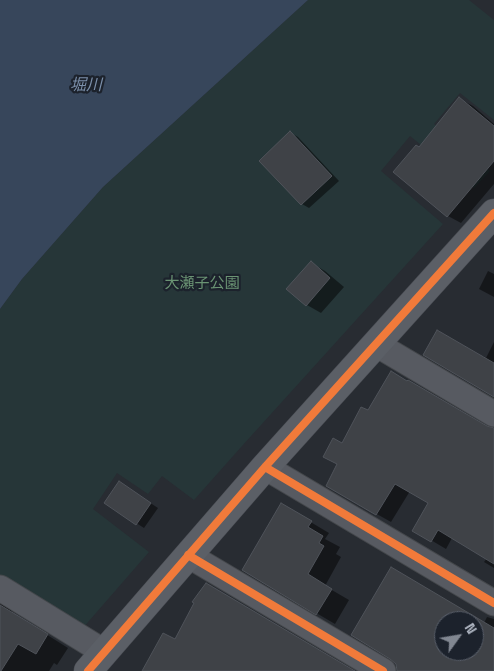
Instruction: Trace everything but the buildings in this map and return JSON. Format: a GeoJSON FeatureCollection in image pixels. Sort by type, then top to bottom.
{"type":"FeatureCollection","features":[{"type":"Feature","properties":{"kind":"street"},"geometry":{"type":"LineString","coordinates":[[0,588],[95,665],[265,467],[376,344],[492,220]]}},
{"type":"Feature","properties":{"kind":"street"},"geometry":{"type":"LineString","coordinates":[[376,344],[494,414]]}},
{"type":"Feature","properties":{"kind":"street"},"geometry":{"type":"LineString","coordinates":[[265,467],[494,603]]}},
{"type":"Feature","properties":{"kind":"street"},"geometry":{"type":"LineString","coordinates":[[188,555],[383,671]]}},
{"type":"Feature","properties":{"kind":"green space","name":"大瀬子公園"},"geometry":{"type":"Polygon","coordinates":[[[308,0],[469,0],[494,20],[494,120],[460,93],[434,124],[490,171],[474,188],[410,136],[381,171],[443,224],[194,500],[162,476],[148,494],[117,473],[93,509],[149,552],[82,629],[0,578],[0,309],[22,279],[103,187],[308,0]]]}},
{"type":"Feature","properties":{"kind":"water","name":"堀川"},"geometry":{"type":"Polygon","coordinates":[[[0,0],[308,0],[103,187],[22,279],[0,309],[0,0]]]}},
{"type":"Feature","properties":{"kind":"cycle path"},"geometry":{"type":"LineString","coordinates":[[88,671],[265,467],[494,213]]}},
{"type":"Feature","properties":{"kind":"cycle path"},"geometry":{"type":"LineString","coordinates":[[265,467],[494,603]]}},
{"type":"Feature","properties":{"kind":"cycle path"},"geometry":{"type":"LineString","coordinates":[[188,555],[383,671]]}}]}
